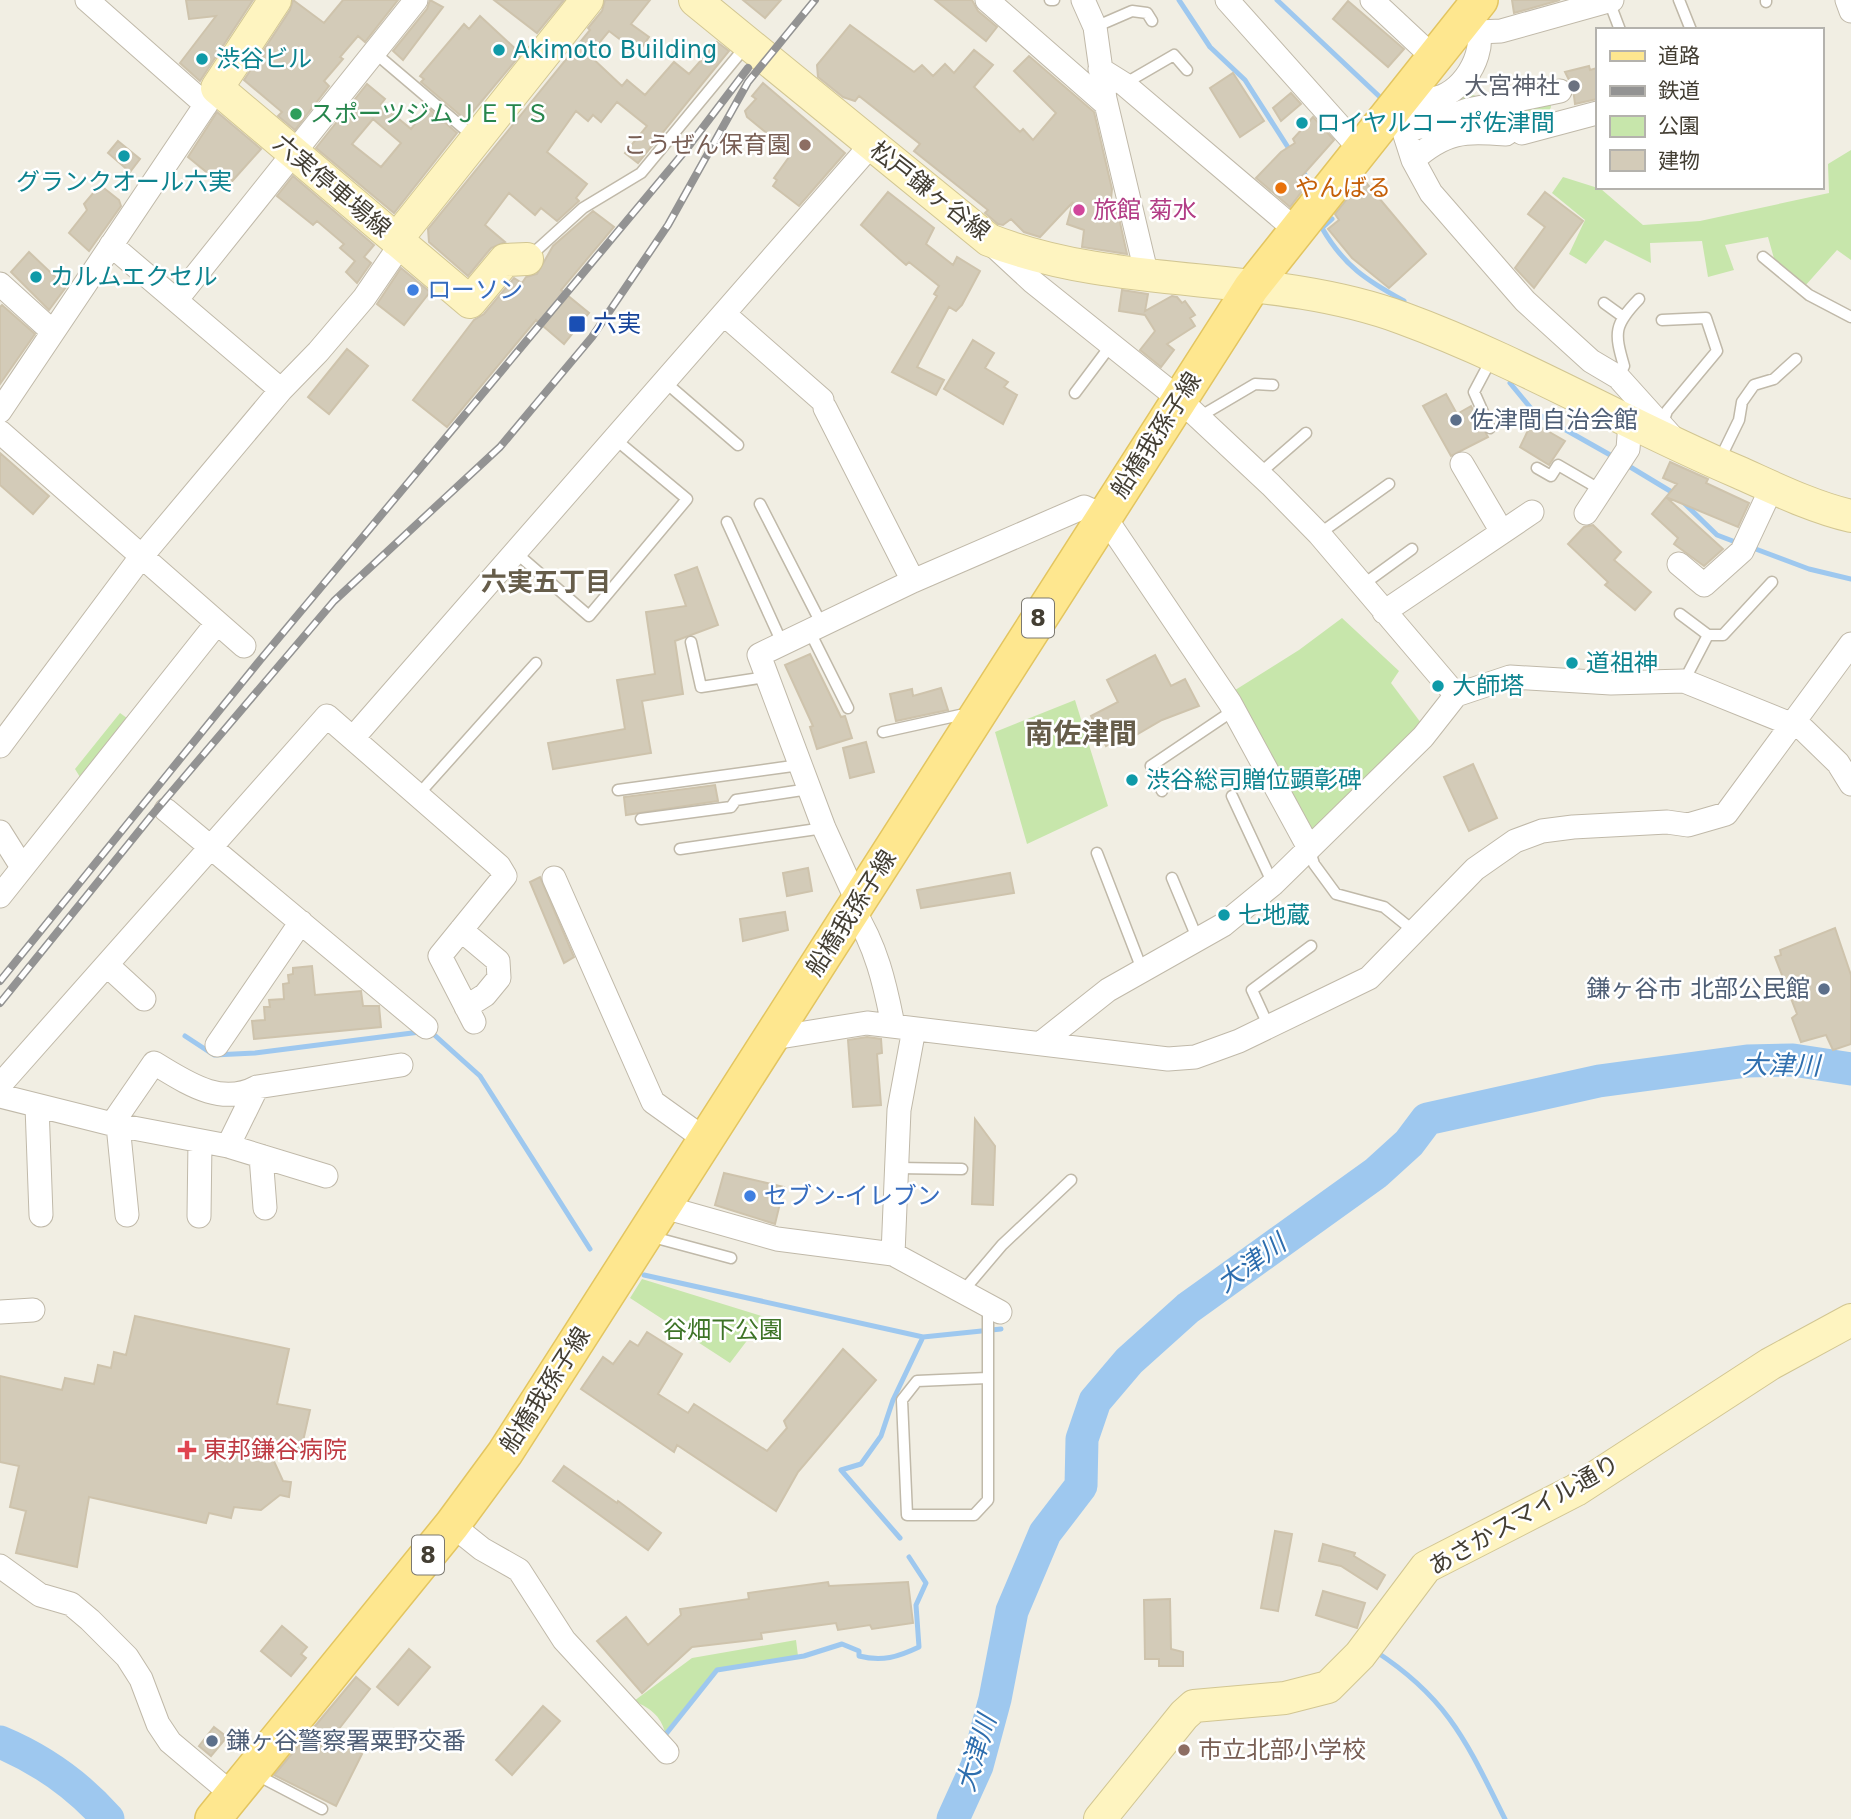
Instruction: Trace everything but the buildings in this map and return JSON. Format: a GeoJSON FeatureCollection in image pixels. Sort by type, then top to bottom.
{"type":"FeatureCollection","features":[{"type":"Feature","properties":{"kind":"main road","name":"船橋我孫子線"},"geometry":{"type":"LineString","coordinates":[[233,1795],[452,1525],[543,1396],[1104,516],[1189,408],[1251,288],[1434,58],[1476,11]]}},
{"type":"Feature","properties":{"kind":"street"},"geometry":{"type":"LineString","coordinates":[[87,0],[211,96]]}},
{"type":"Feature","properties":{"kind":"street"},"geometry":{"type":"LineString","coordinates":[[0,411],[275,0]]}},
{"type":"Feature","properties":{"kind":"street"},"geometry":{"type":"LineString","coordinates":[[177,299],[295,155],[416,0]]}},
{"type":"Feature","properties":{"kind":"street"},"geometry":{"type":"LineString","coordinates":[[0,746],[141,556],[281,390],[341,325],[398,242],[587,0]]}},
{"type":"Feature","properties":{"kind":"street","name":"松戸鎌ヶ谷線"},"geometry":{"type":"LineString","coordinates":[[695,0],[989,240],[1047,261],[1147,276],[1337,297],[1402,318],[1718,464],[1851,516]]}},
{"type":"Feature","properties":{"kind":"street"},"geometry":{"type":"LineString","coordinates":[[987,0],[1106,104]]}},
{"type":"Feature","properties":{"kind":"street"},"geometry":{"type":"LineString","coordinates":[[1083,0],[1095,27],[1106,104],[1147,276]]}},
{"type":"Feature","properties":{"kind":"street"},"geometry":{"type":"LineString","coordinates":[[1227,0],[1361,150]]}},
{"type":"Feature","properties":{"kind":"street"},"geometry":{"type":"LineString","coordinates":[[1372,0],[1434,58]]}},
{"type":"Feature","properties":{"kind":"street"},"geometry":{"type":"LineString","coordinates":[[1476,11],[1501,31],[1611,0]]}},
{"type":"Feature","properties":{"kind":"street"},"geometry":{"type":"LineString","coordinates":[[1847,0],[1851,11]]}},
{"type":"Feature","properties":{"kind":"street"},"geometry":{"type":"LineString","coordinates":[[1476,11],[1482,47],[1472,70],[1442,97],[1420,102],[1404,132],[1413,160],[1430,193],[1525,301],[1591,361],[1618,377],[1682,448]]}},
{"type":"Feature","properties":{"kind":"street"},"geometry":{"type":"LineString","coordinates":[[1100,69],[1124,84],[1297,231]]}},
{"type":"Feature","properties":{"kind":"street"},"geometry":{"type":"LineString","coordinates":[[1404,132],[1468,110],[1560,91]]}},
{"type":"Feature","properties":{"kind":"street","name":"六実停車場線"},"geometry":{"type":"LineString","coordinates":[[211,96],[295,155],[470,302],[505,260],[527,259]]}},
{"type":"Feature","properties":{"kind":"street"},"geometry":{"type":"LineString","coordinates":[[1413,160],[1441,138],[1465,131],[1514,134],[1596,113]]}},
{"type":"Feature","properties":{"kind":"street"},"geometry":{"type":"LineString","coordinates":[[353,738],[871,145]]}},
{"type":"Feature","properties":{"kind":"street"},"geometry":{"type":"LineString","coordinates":[[989,240],[1020,271],[1189,408],[1259,474],[1320,534],[1361,586],[1456,695]]}},
{"type":"Feature","properties":{"kind":"street"},"geometry":{"type":"LineString","coordinates":[[111,245],[281,390]]}},
{"type":"Feature","properties":{"kind":"street"},"geometry":{"type":"LineString","coordinates":[[0,284],[53,332]]}},
{"type":"Feature","properties":{"kind":"street"},"geometry":{"type":"LineString","coordinates":[[724,314],[824,404],[913,581]]}},
{"type":"Feature","properties":{"kind":"street"},"geometry":{"type":"LineString","coordinates":[[1586,513],[1628,449],[1630,423]]}},
{"type":"Feature","properties":{"kind":"street"},"geometry":{"type":"LineString","coordinates":[[0,432],[244,646]]}},
{"type":"Feature","properties":{"kind":"street"},"geometry":{"type":"LineString","coordinates":[[1462,464],[1502,533]]}},
{"type":"Feature","properties":{"kind":"street"},"geometry":{"type":"LineString","coordinates":[[1679,564],[1703,585],[1746,544],[1772,486]]}},
{"type":"Feature","properties":{"kind":"street"},"geometry":{"type":"LineString","coordinates":[[893,1254],[903,1027],[759,656],[913,581],[1084,507],[1104,516],[1234,710],[1309,848]]}},
{"type":"Feature","properties":{"kind":"street"},"geometry":{"type":"LineString","coordinates":[[1384,612],[1532,512]]}},
{"type":"Feature","properties":{"kind":"street"},"geometry":{"type":"LineString","coordinates":[[0,896],[218,623]]}},
{"type":"Feature","properties":{"kind":"street"},"geometry":{"type":"LineString","coordinates":[[776,1031],[786,1036],[847,1024],[903,1027],[1168,1059],[1195,1057],[1269,1027],[1368,978],[1416,933],[1475,869],[1524,837],[1542,831],[1573,827],[1667,822],[1688,825],[1726,814],[1851,644]]}},
{"type":"Feature","properties":{"kind":"street"},"geometry":{"type":"LineString","coordinates":[[1041,1043],[1108,990],[1223,925],[1273,884],[1423,737],[1456,695],[1510,677],[1611,683],[1684,681],[1803,729],[1838,763],[1851,784]]}},
{"type":"Feature","properties":{"kind":"street"},"geometry":{"type":"LineString","coordinates":[[0,1085],[213,848],[327,716],[499,866],[505,876],[461,930],[440,956],[470,1014],[499,978],[498,961],[461,930]]}},
{"type":"Feature","properties":{"kind":"street"},"geometry":{"type":"LineString","coordinates":[[166,810],[426,1027]]}},
{"type":"Feature","properties":{"kind":"street"},"geometry":{"type":"LineString","coordinates":[[0,832],[22,867]]}},
{"type":"Feature","properties":{"kind":"street"},"geometry":{"type":"LineString","coordinates":[[555,878],[653,1102],[706,1140]]}},
{"type":"Feature","properties":{"kind":"street"},"geometry":{"type":"LineString","coordinates":[[217,1045],[300,922]]}},
{"type":"Feature","properties":{"kind":"street"},"geometry":{"type":"LineString","coordinates":[[107,965],[144,999]]}},
{"type":"Feature","properties":{"kind":"street"},"geometry":{"type":"LineString","coordinates":[[127,1215],[115,1124],[154,1063],[199,1090],[246,1093],[257,1087],[401,1065]]}},
{"type":"Feature","properties":{"kind":"street"},"geometry":{"type":"LineString","coordinates":[[228,1146],[257,1087]]}},
{"type":"Feature","properties":{"kind":"street"},"geometry":{"type":"LineString","coordinates":[[0,1097],[115,1124],[228,1146],[326,1176]]}},
{"type":"Feature","properties":{"kind":"street"},"geometry":{"type":"LineString","coordinates":[[37,1105],[41,1215]]}},
{"type":"Feature","properties":{"kind":"street"},"geometry":{"type":"LineString","coordinates":[[199,1216],[200,1141]]}},
{"type":"Feature","properties":{"kind":"street"},"geometry":{"type":"LineString","coordinates":[[261,1156],[265,1208]]}},
{"type":"Feature","properties":{"kind":"street"},"geometry":{"type":"LineString","coordinates":[[640,1244],[777,1239],[893,1254],[964,1291],[991,1320]]}},
{"type":"Feature","properties":{"kind":"street"},"geometry":{"type":"LineString","coordinates":[[0,1312],[33,1310]]}},
{"type":"Feature","properties":{"kind":"street","name":"あさかスマイル通り"},"geometry":{"type":"LineString","coordinates":[[1100,1819],[1194,1706],[1285,1698],[1328,1687],[1360,1655],[1426,1567],[1576,1490],[1770,1364],[1851,1320]]}},
{"type":"Feature","properties":{"kind":"street"},"geometry":{"type":"LineString","coordinates":[[452,1525],[482,1549],[519,1570],[564,1640],[667,1752]]}},
{"type":"Feature","properties":{"kind":"street"},"geometry":{"type":"LineString","coordinates":[[0,1566],[40,1595],[71,1604],[90,1619],[127,1657],[141,1679],[158,1724],[170,1742],[233,1795]]}},
{"type":"Feature","properties":{"kind":"lane"},"geometry":{"type":"LineString","coordinates":[[1611,0],[1619,28]]}},
{"type":"Feature","properties":{"kind":"lane"},"geometry":{"type":"LineString","coordinates":[[1679,0],[1690,28]]}},
{"type":"Feature","properties":{"kind":"lane"},"geometry":{"type":"LineString","coordinates":[[1095,27],[1132,12],[1147,13],[1152,21]]}},
{"type":"Feature","properties":{"kind":"lane"},"geometry":{"type":"LineString","coordinates":[[527,259],[583,208],[642,173],[748,43]]}},
{"type":"Feature","properties":{"kind":"lane"},"geometry":{"type":"LineString","coordinates":[[375,53],[476,139]]}},
{"type":"Feature","properties":{"kind":"lane"},"geometry":{"type":"LineString","coordinates":[[1124,84],[1174,55],[1187,70]]}},
{"type":"Feature","properties":{"kind":"lane"},"geometry":{"type":"LineString","coordinates":[[1763,257],[1809,295],[1851,317]]}},
{"type":"Feature","properties":{"kind":"lane"},"geometry":{"type":"LineString","coordinates":[[1618,377],[1624,366],[1616,332],[1622,316],[1639,299]]}},
{"type":"Feature","properties":{"kind":"lane"},"geometry":{"type":"LineString","coordinates":[[1604,303],[1622,316]]}},
{"type":"Feature","properties":{"kind":"lane"},"geometry":{"type":"LineString","coordinates":[[1662,320],[1706,318],[1717,351],[1667,411],[1662,425]]}},
{"type":"Feature","properties":{"kind":"lane"},"geometry":{"type":"LineString","coordinates":[[1074,393],[1111,345]]}},
{"type":"Feature","properties":{"kind":"lane"},"geometry":{"type":"LineString","coordinates":[[1490,428],[1474,392],[1492,358]]}},
{"type":"Feature","properties":{"kind":"lane"},"geometry":{"type":"LineString","coordinates":[[1718,464],[1739,420],[1742,402],[1754,385],[1774,379],[1796,359]]}},
{"type":"Feature","properties":{"kind":"lane"},"geometry":{"type":"LineString","coordinates":[[665,382],[738,445]]}},
{"type":"Feature","properties":{"kind":"lane"},"geometry":{"type":"LineString","coordinates":[[1189,408],[1255,384],[1273,385]]}},
{"type":"Feature","properties":{"kind":"lane"},"geometry":{"type":"LineString","coordinates":[[1259,474],[1306,433]]}},
{"type":"Feature","properties":{"kind":"lane"},"geometry":{"type":"LineString","coordinates":[[515,552],[589,616],[687,499],[615,439]]}},
{"type":"Feature","properties":{"kind":"lane"},"geometry":{"type":"LineString","coordinates":[[1537,468],[1551,476],[1558,466],[1601,491]]}},
{"type":"Feature","properties":{"kind":"lane"},"geometry":{"type":"LineString","coordinates":[[1320,534],[1389,484]]}},
{"type":"Feature","properties":{"kind":"lane"},"geometry":{"type":"LineString","coordinates":[[760,504],[848,708]]}},
{"type":"Feature","properties":{"kind":"lane"},"geometry":{"type":"LineString","coordinates":[[727,522],[783,645]]}},
{"type":"Feature","properties":{"kind":"lane"},"geometry":{"type":"LineString","coordinates":[[1361,586],[1412,549]]}},
{"type":"Feature","properties":{"kind":"lane"},"geometry":{"type":"LineString","coordinates":[[1680,614],[1708,635],[1723,635],[1772,582]]}},
{"type":"Feature","properties":{"kind":"lane"},"geometry":{"type":"LineString","coordinates":[[1684,681],[1708,635]]}},
{"type":"Feature","properties":{"kind":"lane"},"geometry":{"type":"LineString","coordinates":[[691,642],[701,687],[766,677]]}},
{"type":"Feature","properties":{"kind":"lane"},"geometry":{"type":"LineString","coordinates":[[418,795],[536,663]]}},
{"type":"Feature","properties":{"kind":"lane"},"geometry":{"type":"LineString","coordinates":[[1162,791],[1151,766],[1234,710]]}},
{"type":"Feature","properties":{"kind":"lane"},"geometry":{"type":"LineString","coordinates":[[883,732],[960,715],[972,722]]}},
{"type":"Feature","properties":{"kind":"lane"},"geometry":{"type":"LineString","coordinates":[[618,790],[800,765]]}},
{"type":"Feature","properties":{"kind":"lane"},"geometry":{"type":"LineString","coordinates":[[641,819],[732,807],[736,800],[809,789]]}},
{"type":"Feature","properties":{"kind":"lane"},"geometry":{"type":"LineString","coordinates":[[1231,796],[1273,884]]}},
{"type":"Feature","properties":{"kind":"lane"},"geometry":{"type":"LineString","coordinates":[[680,849],[824,828]]}},
{"type":"Feature","properties":{"kind":"lane"},"geometry":{"type":"LineString","coordinates":[[1309,848],[1314,863],[1336,894],[1384,907],[1416,933]]}},
{"type":"Feature","properties":{"kind":"lane"},"geometry":{"type":"LineString","coordinates":[[1097,853],[1143,972]]}},
{"type":"Feature","properties":{"kind":"lane"},"geometry":{"type":"LineString","coordinates":[[1172,878],[1198,940]]}},
{"type":"Feature","properties":{"kind":"lane"},"geometry":{"type":"LineString","coordinates":[[1269,1027],[1252,990],[1311,946]]}},
{"type":"Feature","properties":{"kind":"lane"},"geometry":{"type":"LineString","coordinates":[[897,1168],[962,1169]]}},
{"type":"Feature","properties":{"kind":"lane"},"geometry":{"type":"LineString","coordinates":[[964,1291],[1002,1245],[1071,1180]]}},
{"type":"Feature","properties":{"kind":"lane"},"geometry":{"type":"LineString","coordinates":[[640,1244],[731,1258]]}},
{"type":"Feature","properties":{"kind":"lane"},"geometry":{"type":"LineString","coordinates":[[987,1378],[917,1381],[902,1400],[907,1515],[974,1515],[988,1500],[987,1378],[991,1320]]}},
{"type":"Feature","properties":{"kind":"lane"},"geometry":{"type":"LineString","coordinates":[[233,1795],[322,1809]]}},
{"type":"Feature","properties":{"kind":"green space"},"geometry":{"type":"Polygon","coordinates":[[[1531,84],[1549,86],[1551,107],[1545,120],[1420,143],[1412,125],[1426,104],[1467,93],[1482,98],[1482,116],[1492,120],[1514,96],[1531,84]]]}},
{"type":"Feature","properties":{"kind":"green space"},"geometry":{"type":"Polygon","coordinates":[[[1851,150],[1851,260],[1837,250],[1805,286],[1775,262],[1768,237],[1725,245],[1734,270],[1708,277],[1702,241],[1650,243],[1651,263],[1605,240],[1586,264],[1569,254],[1585,220],[1552,193],[1563,177],[1601,189],[1643,225],[1700,221],[1829,193],[1828,164],[1851,150]]]}},
{"type":"Feature","properties":{"kind":"green space"},"geometry":{"type":"Polygon","coordinates":[[[1342,618],[1399,671],[1391,683],[1424,727],[1316,837],[1232,692],[1299,650],[1342,618]]]}},
{"type":"Feature","properties":{"kind":"green space"},"geometry":{"type":"Polygon","coordinates":[[[1075,700],[1108,806],[1027,844],[995,732],[1075,700]]]}},
{"type":"Feature","properties":{"kind":"green space"},"geometry":{"type":"Polygon","coordinates":[[[120,713],[131,721],[83,782],[75,769],[120,713]]]}},
{"type":"Feature","properties":{"kind":"green space","name":"谷畑下公園"},"geometry":{"type":"Polygon","coordinates":[[[642,1279],[765,1317],[730,1363],[630,1298],[642,1279]]]}},
{"type":"Feature","properties":{"kind":"green space"},"geometry":{"type":"Polygon","coordinates":[[[796,1640],[798,1656],[715,1670],[665,1732],[654,1713],[634,1701],[692,1658],[796,1640]]]}},
{"type":"Feature","properties":{"kind":"waterway"},"geometry":{"type":"LineString","coordinates":[[1179,0],[1210,47],[1245,80],[1291,152]]}},
{"type":"Feature","properties":{"kind":"waterway"},"geometry":{"type":"LineString","coordinates":[[1277,0],[1381,98]]}},
{"type":"Feature","properties":{"kind":"waterway"},"geometry":{"type":"LineString","coordinates":[[1301,169],[1311,184]]}},
{"type":"Feature","properties":{"kind":"waterway"},"geometry":{"type":"LineString","coordinates":[[1332,219],[1322,228],[1339,252],[1367,279],[1404,301]]}},
{"type":"Feature","properties":{"kind":"waterway"},"geometry":{"type":"LineString","coordinates":[[1510,383],[1534,412],[1612,456]]}},
{"type":"Feature","properties":{"kind":"waterway"},"geometry":{"type":"LineString","coordinates":[[1627,465],[1675,494]]}},
{"type":"Feature","properties":{"kind":"waterway"},"geometry":{"type":"LineString","coordinates":[[1682,501],[1717,535],[1738,543]]}},
{"type":"Feature","properties":{"kind":"waterway"},"geometry":{"type":"LineString","coordinates":[[1753,548],[1809,569],[1851,579]]}},
{"type":"Feature","properties":{"kind":"waterway"},"geometry":{"type":"LineString","coordinates":[[430,1031],[480,1076],[590,1249]]}},
{"type":"Feature","properties":{"kind":"waterway"},"geometry":{"type":"LineString","coordinates":[[185,1036],[214,1055],[255,1053],[420,1032]]}},
{"type":"Feature","properties":{"kind":"waterway","name":"大津川"},"geometry":{"type":"LineString","coordinates":[[953,1819],[977,1766],[995,1699],[1012,1611],[1045,1533],[1081,1486],[1082,1439],[1095,1401],[1129,1361],[1188,1308],[1376,1173],[1409,1143],[1427,1119],[1599,1081],[1747,1061],[1793,1060],[1851,1069]]}},
{"type":"Feature","properties":{"kind":"waterway"},"geometry":{"type":"LineString","coordinates":[[644,1275],[923,1337],[1001,1329]]}},
{"type":"Feature","properties":{"kind":"waterway"},"geometry":{"type":"LineString","coordinates":[[900,1538],[841,1470],[861,1464],[881,1436],[893,1400],[923,1337]]}},
{"type":"Feature","properties":{"kind":"waterway"},"geometry":{"type":"LineString","coordinates":[[666,1734],[717,1670],[804,1656],[842,1644],[859,1651],[859,1656],[875,1659],[897,1656],[919,1647],[916,1605],[926,1583],[909,1557]]}},
{"type":"Feature","properties":{"kind":"waterway"},"geometry":{"type":"LineString","coordinates":[[1375,1651],[1421,1687],[1454,1724],[1505,1819]]}},
{"type":"Feature","properties":{"kind":"waterway","name":"大津川"},"geometry":{"type":"LineString","coordinates":[[0,1742],[58,1774],[108,1819]]}},
{"type":"Feature","properties":{"kind":"railway"},"geometry":{"type":"LineString","coordinates":[[0,1003],[152,815],[334,601],[500,447],[592,337],[668,225],[748,82],[815,0]]}},
{"type":"Feature","properties":{"kind":"railway"},"geometry":{"type":"LineString","coordinates":[[0,981],[261,659],[685,151],[748,68]]}},
{"type":"Feature","properties":{"kind":"place","name":"Akimoto Building"},"geometry":{"type":"Point","coordinates":[499,50]}},
{"type":"Feature","properties":{"kind":"place","name":"渋谷ビル"},"geometry":{"type":"Point","coordinates":[202,59]}},
{"type":"Feature","properties":{"kind":"place","name":"大宮神社"},"geometry":{"type":"Point","coordinates":[1574,86]}},
{"type":"Feature","properties":{"kind":"place","name":"スポーツジムＪＥＴＳ"},"geometry":{"type":"Point","coordinates":[296,114]}},
{"type":"Feature","properties":{"kind":"place","name":"ロイヤルコーポ佐津間"},"geometry":{"type":"Point","coordinates":[1302,123]}},
{"type":"Feature","properties":{"kind":"place","name":"こうぜん保育園"},"geometry":{"type":"Point","coordinates":[805,145]}},
{"type":"Feature","properties":{"kind":"place","name":"グランクオール六実"},"geometry":{"type":"Point","coordinates":[124,156]}},
{"type":"Feature","properties":{"kind":"place","name":"やんばる"},"geometry":{"type":"Point","coordinates":[1281,188]}},
{"type":"Feature","properties":{"kind":"place","name":"旅館 菊水"},"geometry":{"type":"Point","coordinates":[1079,210]}},
{"type":"Feature","properties":{"kind":"place","name":"カルムエクセル"},"geometry":{"type":"Point","coordinates":[36,277]}},
{"type":"Feature","properties":{"kind":"place","name":"ローソン"},"geometry":{"type":"Point","coordinates":[413,290]}},
{"type":"Feature","properties":{"kind":"place","name":"六実"},"geometry":{"type":"Point","coordinates":[577,324]}},
{"type":"Feature","properties":{"kind":"place","name":"佐津間自治会館"},"geometry":{"type":"Point","coordinates":[1456,420]}},
{"type":"Feature","properties":{"kind":"place","name":"道祖神"},"geometry":{"type":"Point","coordinates":[1572,663]}},
{"type":"Feature","properties":{"kind":"place","name":"大師塔"},"geometry":{"type":"Point","coordinates":[1438,686]}},
{"type":"Feature","properties":{"kind":"place","name":"渋谷総司贈位顕彰碑"},"geometry":{"type":"Point","coordinates":[1132,780]}},
{"type":"Feature","properties":{"kind":"place","name":"七地蔵"},"geometry":{"type":"Point","coordinates":[1224,915]}},
{"type":"Feature","properties":{"kind":"place","name":"鎌ヶ谷市 北部公民館"},"geometry":{"type":"Point","coordinates":[1824,989]}},
{"type":"Feature","properties":{"kind":"place","name":"セブン-イレブン"},"geometry":{"type":"Point","coordinates":[750,1196]}},
{"type":"Feature","properties":{"kind":"place","name":"東邦鎌谷病院"},"geometry":{"type":"Point","coordinates":[187,1450]}},
{"type":"Feature","properties":{"kind":"place","name":"鎌ヶ谷警察署粟野交番"},"geometry":{"type":"Point","coordinates":[212,1741]}},
{"type":"Feature","properties":{"kind":"place","name":"市立北部小学校"},"geometry":{"type":"Point","coordinates":[1184,1750]}},
{"type":"Feature","properties":{"kind":"district","name":"六実五丁目"},"geometry":{"type":"Point","coordinates":[546,582]}},
{"type":"Feature","properties":{"kind":"district","name":"南佐津間"},"geometry":{"type":"Point","coordinates":[1081,733]}}]}
